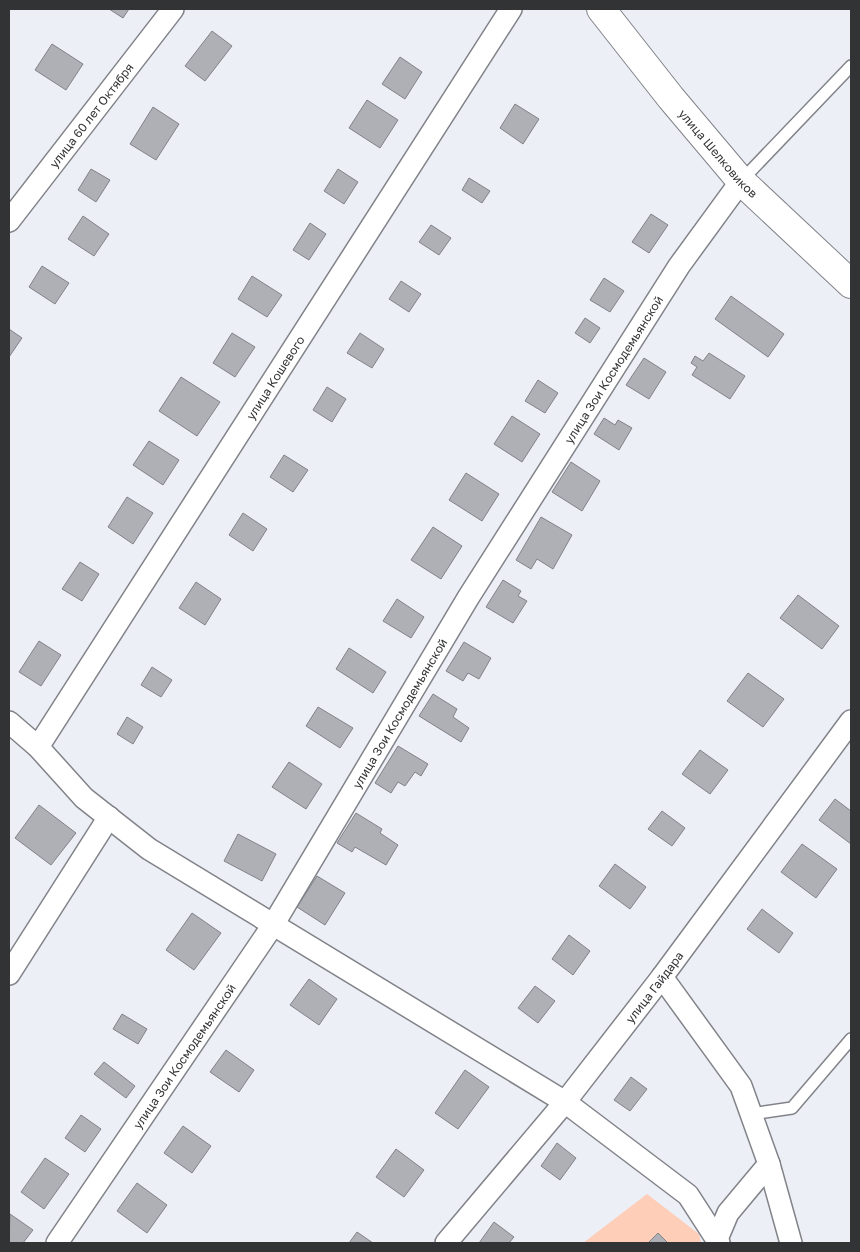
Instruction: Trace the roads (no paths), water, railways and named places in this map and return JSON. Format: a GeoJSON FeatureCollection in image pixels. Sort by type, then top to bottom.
{"type":"FeatureCollection","features":[{"type":"Feature","properties":{"kind":"street","name":"улица 60 лет Октября"},"geometry":{"type":"LineString","coordinates":[[9,221],[173,9]]}},
{"type":"Feature","properties":{"kind":"street","name":"улица Кошевого"},"geometry":{"type":"LineString","coordinates":[[38,747],[511,9]]}},
{"type":"Feature","properties":{"kind":"street","name":"улица Шелковиков"},"geometry":{"type":"LineString","coordinates":[[601,9],[671,98],[741,181],[851,284]]}},
{"type":"Feature","properties":{"kind":"street","name":"улица Зои Космодемьянской"},"geometry":{"type":"LineString","coordinates":[[57,1243],[273,925],[468,598],[679,266],[741,181]]}},
{"type":"Feature","properties":{"kind":"street","name":"улица Гайдара"},"geometry":{"type":"LineString","coordinates":[[446,1243],[565,1102],[662,976],[851,721]]}},
{"type":"Feature","properties":{"kind":"street"},"geometry":{"type":"LineString","coordinates":[[9,722],[38,747],[84,798],[149,848],[565,1102],[688,1194],[718,1241]]}},
{"type":"Feature","properties":{"kind":"street"},"geometry":{"type":"LineString","coordinates":[[9,974],[109,817]]}},
{"type":"Feature","properties":{"kind":"street"},"geometry":{"type":"LineString","coordinates":[[662,976],[741,1086],[769,1164],[791,1243]]}},
{"type":"Feature","properties":{"kind":"street"},"geometry":{"type":"LineString","coordinates":[[718,1241],[728,1213],[769,1164]]}},
{"type":"Feature","properties":{"kind":"lane"},"geometry":{"type":"LineString","coordinates":[[741,181],[851,66]]}},
{"type":"Feature","properties":{"kind":"lane"},"geometry":{"type":"LineString","coordinates":[[750,1114],[792,1108],[851,1039]]}}]}
